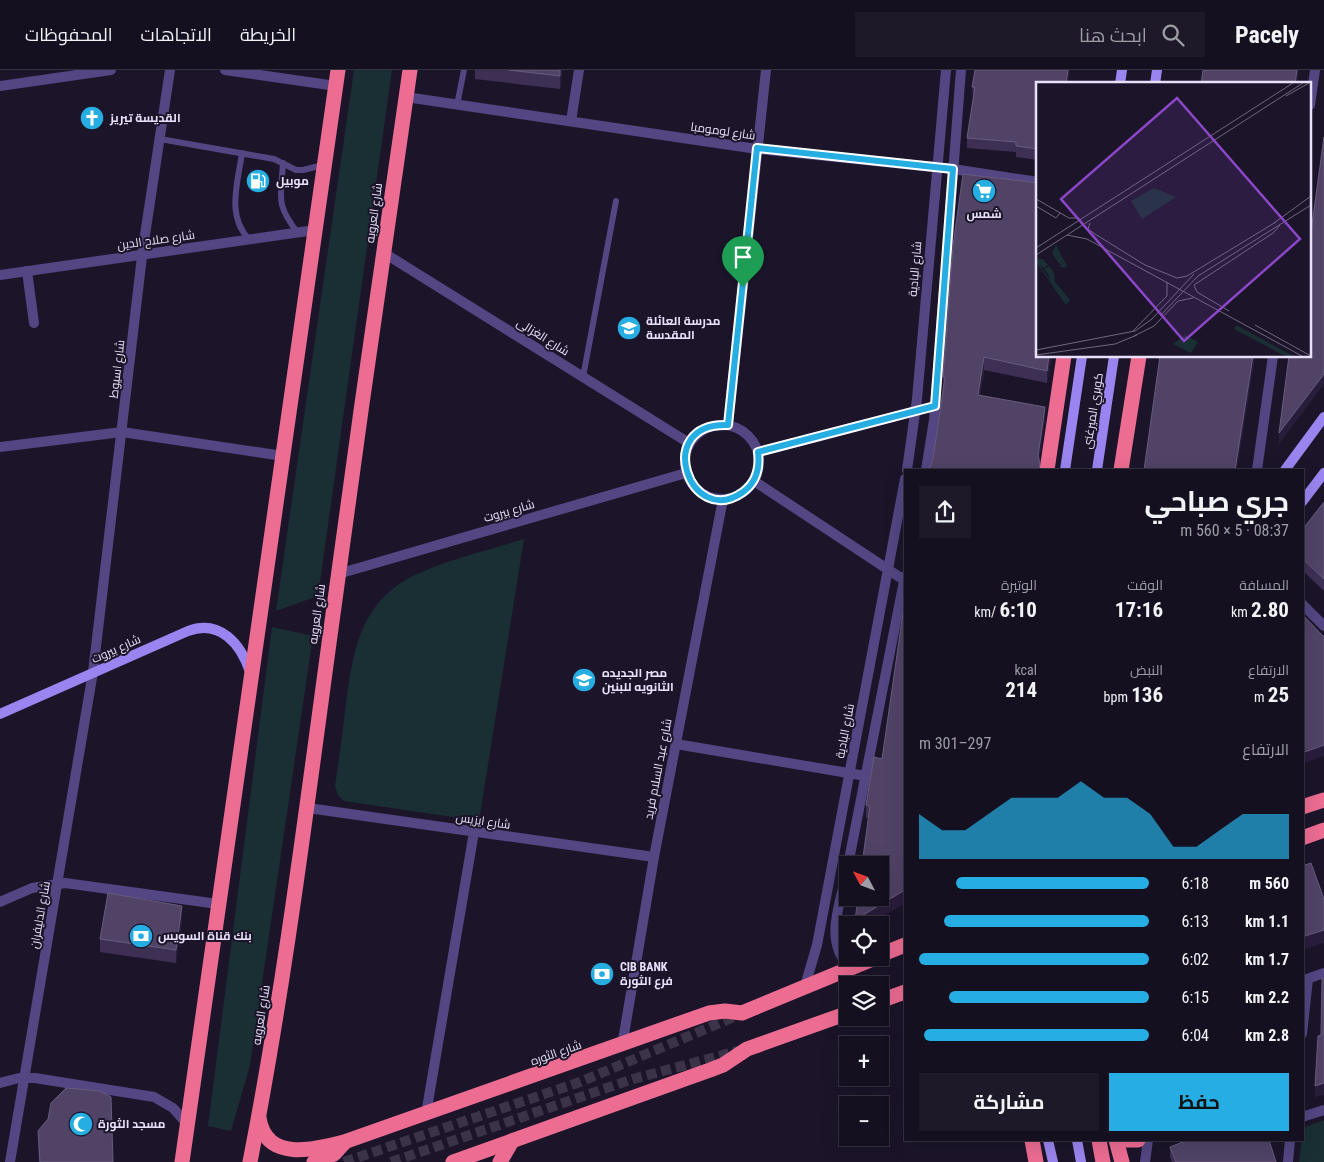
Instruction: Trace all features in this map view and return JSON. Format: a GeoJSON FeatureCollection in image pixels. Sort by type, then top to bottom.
{"type":"FeatureCollection","features":[{"type":"Feature","properties":{"kind":"highway"},"geometry":{"type":"LineString","coordinates":[[181,1161],[338,70]]}},
{"type":"Feature","properties":{"kind":"highway","name":"شارع العروبه"},"geometry":{"type":"LineString","coordinates":[[250,1162],[308,808],[338,574],[410,70]]}},
{"type":"Feature","properties":{"kind":"highway"},"geometry":{"type":"LineString","coordinates":[[1047,469],[1064,358]]}},
{"type":"Feature","properties":{"kind":"highway"},"geometry":{"type":"LineString","coordinates":[[1121,469],[1139,358]]}},
{"type":"Feature","properties":{"kind":"highway"},"geometry":{"type":"LineString","coordinates":[[1304,806],[1324,800]]}},
{"type":"Feature","properties":{"kind":"highway"},"geometry":{"type":"LineString","coordinates":[[1304,837],[1324,830]]}},
{"type":"Feature","properties":{"kind":"highway"},"geometry":{"type":"LineString","coordinates":[[889,951],[904,945]]}},
{"type":"Feature","properties":{"kind":"highway","name":"شارع الثوره"},"geometry":{"type":"LineString","coordinates":[[259,1116],[265,1134],[274,1144],[285,1150],[303,1152],[344,1142],[622,1046],[709,1013],[726,1011],[742,1013],[851,967]]}},
{"type":"Feature","properties":{"kind":"highway"},"geometry":{"type":"LineString","coordinates":[[889,998],[904,992]]}},
{"type":"Feature","properties":{"kind":"highway"},"geometry":{"type":"LineString","coordinates":[[453,1162],[710,1070],[723,1065],[747,1049],[839,1016]]}},
{"type":"Feature","properties":{"kind":"highway"},"geometry":{"type":"LineString","coordinates":[[500,1162],[512,1141]]}},
{"type":"Feature","properties":{"kind":"highway"},"geometry":{"type":"LineString","coordinates":[[1032,1141],[1036,1162]]}},
{"type":"Feature","properties":{"kind":"highway"},"geometry":{"type":"LineString","coordinates":[[1099,1141],[1103,1162]]}},
{"type":"Feature","properties":{"kind":"highway"},"geometry":{"type":"LineString","coordinates":[[1116,1141],[1122,1162]]}},
{"type":"Feature","properties":{"kind":"highway"},"geometry":{"type":"LineString","coordinates":[[314,1162],[334,1154],[344,1142]]}},
{"type":"Feature","properties":{"kind":"street"},"geometry":{"type":"LineString","coordinates":[[0,86],[111,70]]}},
{"type":"Feature","properties":{"kind":"street","name":"شارع اسيوط"},"geometry":{"type":"LineString","coordinates":[[93,672],[143,254],[170,70]]}},
{"type":"Feature","properties":{"kind":"street"},"geometry":{"type":"LineString","coordinates":[[226,70],[336,86]]}},
{"type":"Feature","properties":{"kind":"street"},"geometry":{"type":"LineString","coordinates":[[571,121],[579,70]]}},
{"type":"Feature","properties":{"kind":"street"},"geometry":{"type":"LineString","coordinates":[[728,425],[766,70]]}},
{"type":"Feature","properties":{"kind":"street","name":"شارع البادية"},"geometry":{"type":"LineString","coordinates":[[907,469],[916,411],[946,70]]}},
{"type":"Feature","properties":{"kind":"street"},"geometry":{"type":"LineString","coordinates":[[926,469],[935,406],[961,70]]}},
{"type":"Feature","properties":{"kind":"street"},"geometry":{"type":"LineString","coordinates":[[1312,94],[1316,70]]}},
{"type":"Feature","properties":{"kind":"street","name":"شارع لومومبا"},"geometry":{"type":"LineString","coordinates":[[406,98],[757,148],[937,167],[1036,182]]}},
{"type":"Feature","properties":{"kind":"street","name":"شارع صلاح الدين"},"geometry":{"type":"LineString","coordinates":[[0,274],[315,230]]}},
{"type":"Feature","properties":{"kind":"street","name":"شارع الغزالى"},"geometry":{"type":"LineString","coordinates":[[384,252],[689,443]]}},
{"type":"Feature","properties":{"kind":"street"},"geometry":{"type":"LineString","coordinates":[[27,271],[34,323]]}},
{"type":"Feature","properties":{"kind":"street","name":"كوبري الميرغنى"},"geometry":{"type":"LineString","coordinates":[[1065,469],[1082,358]]}},
{"type":"Feature","properties":{"kind":"street","name":"كوبري الميرغنى"},"geometry":{"type":"LineString","coordinates":[[1097,469],[1114,358]]}},
{"type":"Feature","properties":{"kind":"street"},"geometry":{"type":"LineString","coordinates":[[1257,469],[1273,358]]}},
{"type":"Feature","properties":{"kind":"street"},"geometry":{"type":"LineString","coordinates":[[758,452],[935,406]]}},
{"type":"Feature","properties":{"kind":"street"},"geometry":{"type":"LineString","coordinates":[[1286,469],[1324,417]]}},
{"type":"Feature","properties":{"kind":"street"},"geometry":{"type":"LineString","coordinates":[[719,424],[728,425],[747,434],[758,452],[758,472],[754,481],[741,494],[723,499],[703,494],[693,485],[686,473],[684,458],[689,443],[702,430],[719,424]]}},
{"type":"Feature","properties":{"kind":"street"},"geometry":{"type":"LineString","coordinates":[[0,447],[122,432],[283,456]]}},
{"type":"Feature","properties":{"kind":"street","name":"شارع بيروت"},"geometry":{"type":"LineString","coordinates":[[338,574],[686,473]]}},
{"type":"Feature","properties":{"kind":"street"},"geometry":{"type":"LineString","coordinates":[[1304,499],[1324,473]]}},
{"type":"Feature","properties":{"kind":"street"},"geometry":{"type":"LineString","coordinates":[[754,481],[888,570],[904,578]]}},
{"type":"Feature","properties":{"kind":"street","name":"شارع البادية"},"geometry":{"type":"LineString","coordinates":[[805,986],[816,951],[904,485]]}},
{"type":"Feature","properties":{"kind":"street","name":"شارع عبد السلام فريد"},"geometry":{"type":"LineString","coordinates":[[622,1046],[654,857],[723,499]]}},
{"type":"Feature","properties":{"kind":"street"},"geometry":{"type":"LineString","coordinates":[[850,856],[904,583]]}},
{"type":"Feature","properties":{"kind":"street"},"geometry":{"type":"LineString","coordinates":[[1304,606],[1324,626]]}},
{"type":"Feature","properties":{"kind":"street","name":"شارع بيروت"},"geometry":{"type":"LineString","coordinates":[[0,714],[93,672],[202,627],[216,629],[234,642],[244,655],[251,676]]}},
{"type":"Feature","properties":{"kind":"street","name":"شارع الدليفران"},"geometry":{"type":"LineString","coordinates":[[10,1162],[93,672]]}},
{"type":"Feature","properties":{"kind":"street"},"geometry":{"type":"LineString","coordinates":[[676,744],[866,776]]}},
{"type":"Feature","properties":{"kind":"street","name":"شارع ايزيس"},"geometry":{"type":"LineString","coordinates":[[308,808],[654,857]]}},
{"type":"Feature","properties":{"kind":"street"},"geometry":{"type":"LineString","coordinates":[[426,1114],[474,832]]}},
{"type":"Feature","properties":{"kind":"street"},"geometry":{"type":"LineString","coordinates":[[0,902],[32,888],[58,884],[86,885],[218,904]]}},
{"type":"Feature","properties":{"kind":"street"},"geometry":{"type":"LineString","coordinates":[[841,906],[835,938],[838,952],[851,967]]}},
{"type":"Feature","properties":{"kind":"street"},"geometry":{"type":"LineString","coordinates":[[1304,998],[1305,980],[1324,973]]}},
{"type":"Feature","properties":{"kind":"street"},"geometry":{"type":"LineString","coordinates":[[0,1083],[25,1078],[154,1097],[173,1108],[187,1124]]}},
{"type":"Feature","properties":{"kind":"street"},"geometry":{"type":"LineString","coordinates":[[1304,1116],[1324,1110]]}},
{"type":"Feature","properties":{"kind":"street"},"geometry":{"type":"LineString","coordinates":[[1048,1141],[1052,1162]]}},
{"type":"Feature","properties":{"kind":"street"},"geometry":{"type":"LineString","coordinates":[[1078,1141],[1082,1162]]}},
{"type":"Feature","properties":{"kind":"street"},"geometry":{"type":"LineString","coordinates":[[1145,1162],[1148,1141]]}},
{"type":"Feature","properties":{"kind":"street"},"geometry":{"type":"LineString","coordinates":[[1288,1162],[1290,1141]]}},
{"type":"Feature","properties":{"kind":"lane"},"geometry":{"type":"LineString","coordinates":[[458,105],[464,70]]}},
{"type":"Feature","properties":{"kind":"lane"},"geometry":{"type":"LineString","coordinates":[[160,139],[274,159],[296,170],[323,165]]}},
{"type":"Feature","properties":{"kind":"lane"},"geometry":{"type":"LineString","coordinates":[[242,153],[235,215],[239,229],[249,239]]}},
{"type":"Feature","properties":{"kind":"lane"},"geometry":{"type":"LineString","coordinates":[[284,163],[281,206],[286,217],[298,233]]}},
{"type":"Feature","properties":{"kind":"lane"},"geometry":{"type":"LineString","coordinates":[[584,377],[616,201]]}},
{"type":"Feature","properties":{"kind":"green space"},"geometry":{"type":"Polygon","coordinates":[[[354,70],[392,70],[318,596],[276,611],[354,70]]]}},
{"type":"Feature","properties":{"kind":"green space"},"geometry":{"type":"Polygon","coordinates":[[[524,539],[479,821],[344,801],[338,795],[335,786],[346,703],[357,646],[371,613],[382,599],[397,586],[415,575],[455,559],[524,539]]]}},
{"type":"Feature","properties":{"kind":"green space"},"geometry":{"type":"Polygon","coordinates":[[[272,627],[313,636],[250,1065],[231,1131],[208,1126],[272,627]]]}},
{"type":"Feature","properties":{"kind":"green space"},"geometry":{"type":"Polygon","coordinates":[[[1324,1120],[1324,1162],[1299,1162],[1301,1141],[1304,1141],[1304,1128],[1324,1120]]]}},
{"type":"Feature","properties":{"kind":"building"},"geometry":{"type":"Polygon","coordinates":[[[509,70],[560,70],[560,76],[509,70]]]}},
{"type":"Feature","properties":{"kind":"building"},"geometry":{"type":"Polygon","coordinates":[[[975,70],[1068,70],[1066,82],[1036,82],[1036,149],[1016,146],[1016,142],[967,138],[975,87],[972,87],[975,70]]]}},
{"type":"Feature","properties":{"kind":"building"},"geometry":{"type":"Polygon","coordinates":[[[1203,70],[1297,70],[1295,82],[1201,82],[1203,70]]]}},
{"type":"Feature","properties":{"kind":"building"},"geometry":{"type":"Polygon","coordinates":[[[1324,137],[1324,374],[1279,433],[1289,358],[1312,358],[1312,224],[1324,137]]]}},
{"type":"Feature","properties":{"kind":"building"},"geometry":{"type":"Polygon","coordinates":[[[963,174],[1036,183],[1036,358],[1049,358],[1047,371],[984,357],[978,395],[1045,407],[1038,456],[1039,469],[929,469],[933,459],[945,377],[943,377],[953,246],[963,174]]]}},
{"type":"Feature","properties":{"kind":"building"},"geometry":{"type":"Polygon","coordinates":[[[1160,358],[1253,358],[1235,469],[1144,469],[1160,358]]]}},
{"type":"Feature","properties":{"kind":"building"},"geometry":{"type":"Polygon","coordinates":[[[1324,502],[1324,579],[1304,560],[1304,527],[1324,502]]]}},
{"type":"Feature","properties":{"kind":"building"},"geometry":{"type":"Polygon","coordinates":[[[904,606],[904,891],[889,900],[889,856],[863,856],[870,806],[866,805],[874,757],[882,759],[904,606]]]}},
{"type":"Feature","properties":{"kind":"building"},"geometry":{"type":"Polygon","coordinates":[[[1304,616],[1324,637],[1324,745],[1304,752],[1304,616]]]}},
{"type":"Feature","properties":{"kind":"building"},"geometry":{"type":"Polygon","coordinates":[[[1311,863],[1324,899],[1324,930],[1304,936],[1304,865],[1311,863]]]}},
{"type":"Feature","properties":{"kind":"building"},"geometry":{"type":"Polygon","coordinates":[[[108,893],[182,906],[176,950],[100,939],[108,893]]]}},
{"type":"Feature","properties":{"kind":"building"},"geometry":{"type":"Polygon","coordinates":[[[857,906],[878,906],[862,916],[856,916],[857,906]]]}},
{"type":"Feature","properties":{"kind":"building"},"geometry":{"type":"Polygon","coordinates":[[[1322,978],[1324,978],[1324,1083],[1315,1086],[1318,1036],[1321,1035],[1322,978]]]}},
{"type":"Feature","properties":{"kind":"building","name":"مسجد الثورة"},"geometry":{"type":"Polygon","coordinates":[[[66,1088],[100,1091],[111,1097],[113,1162],[40,1162],[38,1131],[48,1119],[51,1103],[66,1088]]]}},
{"type":"Feature","properties":{"kind":"building"},"geometry":{"type":"Polygon","coordinates":[[[1185,1141],[1269,1141],[1276,1162],[1176,1162],[1170,1147],[1185,1141]]]}},
{"type":"Feature","properties":{"kind":"tunnel"},"geometry":{"type":"LineString","coordinates":[[344,1162],[580,1082],[741,1014]]}},
{"type":"Feature","properties":{"kind":"tunnel"},"geometry":{"type":"LineString","coordinates":[[391,1162],[633,1079],[738,1051]]}},
{"type":"Feature","properties":{"kind":"place","name":"القديسة تيريز"},"geometry":{"type":"Point","coordinates":[92,118]}},
{"type":"Feature","properties":{"kind":"place","name":"موبيل"},"geometry":{"type":"Point","coordinates":[258,181]}},
{"type":"Feature","properties":{"kind":"place","name":"شمس"},"geometry":{"type":"Point","coordinates":[984,191]}},
{"type":"Feature","properties":{"kind":"place","name":"مدرسة العائلة المقدسة"},"geometry":{"type":"Point","coordinates":[629,328]}},
{"type":"Feature","properties":{"kind":"place","name":"مصر الجديده الثانويه للبنين"},"geometry":{"type":"Point","coordinates":[584,680]}},
{"type":"Feature","properties":{"kind":"place","name":"بنك قناة السويس"},"geometry":{"type":"Point","coordinates":[141,936]}},
{"type":"Feature","properties":{"kind":"place","name":"CIB BANK فرع الثورة"},"geometry":{"type":"Point","coordinates":[602,974]}},
{"type":"Feature","properties":{"kind":"place","name":"مسجد الثورة"},"geometry":{"type":"Point","coordinates":[81,1124]}},
{"type":"Feature","properties":{"kind":"route"},"geometry":{"type":"LineString","coordinates":[[757,148],[953,169],[935,406],[758,452],[758,472],[748,488],[732,498],[716,499],[703,494],[689,480],[684,466],[684,458],[689,443],[702,430],[719,424],[728,425],[743,287],[757,148]]}}]}
